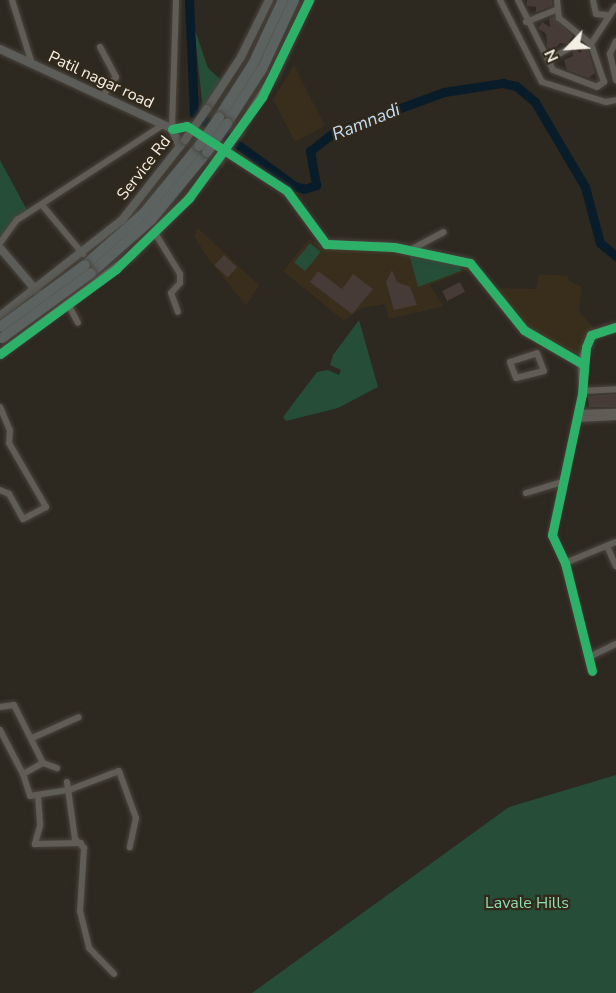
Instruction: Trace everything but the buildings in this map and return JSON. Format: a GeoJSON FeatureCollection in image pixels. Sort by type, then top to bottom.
{"type":"FeatureCollection","features":[{"type":"Feature","properties":{"kind":"highway"},"geometry":{"type":"LineString","coordinates":[[223,120],[283,0]]}},
{"type":"Feature","properties":{"kind":"highway"},"geometry":{"type":"LineString","coordinates":[[1,335],[144,213],[203,149],[262,69],[294,0]]}},
{"type":"Feature","properties":{"kind":"street"},"geometry":{"type":"LineString","coordinates":[[176,0],[167,127],[182,143]]}},
{"type":"Feature","properties":{"kind":"street","name":"Service Rd"},"geometry":{"type":"LineString","coordinates":[[0,316],[37,291],[86,264],[136,206],[236,67],[269,0]]}},
{"type":"Feature","properties":{"kind":"street"},"geometry":{"type":"LineString","coordinates":[[0,354],[54,315],[155,234],[212,171],[274,75],[309,0]]}},
{"type":"Feature","properties":{"kind":"street"},"geometry":{"type":"LineString","coordinates":[[500,0],[542,82],[606,102],[616,100]]}},
{"type":"Feature","properties":{"kind":"street"},"geometry":{"type":"LineString","coordinates":[[518,0],[526,22],[555,71],[602,87],[604,81],[591,44],[556,10]]}},
{"type":"Feature","properties":{"kind":"street"},"geometry":{"type":"LineString","coordinates":[[556,10],[557,0]]}},
{"type":"Feature","properties":{"kind":"street"},"geometry":{"type":"LineString","coordinates":[[593,0],[602,18],[616,5]]}},
{"type":"Feature","properties":{"kind":"street"},"geometry":{"type":"LineString","coordinates":[[9,1],[33,65]]}},
{"type":"Feature","properties":{"kind":"street"},"geometry":{"type":"LineString","coordinates":[[591,44],[616,5]]}},
{"type":"Feature","properties":{"kind":"street"},"geometry":{"type":"LineString","coordinates":[[526,22],[556,10]]}},
{"type":"Feature","properties":{"kind":"street"},"geometry":{"type":"LineString","coordinates":[[616,40],[610,54],[616,80]]}},
{"type":"Feature","properties":{"kind":"street"},"geometry":{"type":"LineString","coordinates":[[100,47],[116,77],[102,97]]}},
{"type":"Feature","properties":{"kind":"street","name":"Patil nagar road"},"geometry":{"type":"LineString","coordinates":[[0,49],[167,127],[187,126],[225,148],[236,161]]}},
{"type":"Feature","properties":{"kind":"street"},"geometry":{"type":"LineString","coordinates":[[548,60],[568,49]]}},
{"type":"Feature","properties":{"kind":"street"},"geometry":{"type":"LineString","coordinates":[[0,243],[17,220],[167,127]]}},
{"type":"Feature","properties":{"kind":"street"},"geometry":{"type":"LineString","coordinates":[[212,171],[236,161],[297,200],[326,244],[410,250],[477,267],[524,330],[581,363]]}},
{"type":"Feature","properties":{"kind":"street"},"geometry":{"type":"LineString","coordinates":[[42,205],[86,264]]}},
{"type":"Feature","properties":{"kind":"street"},"geometry":{"type":"LineString","coordinates":[[410,250],[444,232]]}},
{"type":"Feature","properties":{"kind":"street"},"geometry":{"type":"LineString","coordinates":[[155,234],[180,274],[171,295],[178,312]]}},
{"type":"Feature","properties":{"kind":"street"},"geometry":{"type":"LineString","coordinates":[[0,248],[37,291],[54,315]]}},
{"type":"Feature","properties":{"kind":"street"},"geometry":{"type":"LineString","coordinates":[[68,304],[78,323]]}},
{"type":"Feature","properties":{"kind":"street"},"geometry":{"type":"LineString","coordinates":[[592,671],[565,563],[552,535],[583,389],[581,363],[591,335],[616,327]]}},
{"type":"Feature","properties":{"kind":"street"},"geometry":{"type":"LineString","coordinates":[[531,354],[539,353],[544,370],[516,378],[510,362],[531,354],[540,341]]}},
{"type":"Feature","properties":{"kind":"street"},"geometry":{"type":"LineString","coordinates":[[583,389],[616,387]]}},
{"type":"Feature","properties":{"kind":"street"},"geometry":{"type":"LineString","coordinates":[[0,407],[10,430],[9,443],[46,507],[23,519],[9,494],[0,490]]}},
{"type":"Feature","properties":{"kind":"street"},"geometry":{"type":"LineString","coordinates":[[578,416],[616,412]]}},
{"type":"Feature","properties":{"kind":"street"},"geometry":{"type":"LineString","coordinates":[[578,416],[616,417]]}},
{"type":"Feature","properties":{"kind":"street"},"geometry":{"type":"LineString","coordinates":[[526,493],[563,482]]}},
{"type":"Feature","properties":{"kind":"street"},"geometry":{"type":"LineString","coordinates":[[565,563],[616,542]]}},
{"type":"Feature","properties":{"kind":"street"},"geometry":{"type":"LineString","coordinates":[[607,546],[616,566]]}},
{"type":"Feature","properties":{"kind":"street"},"geometry":{"type":"LineString","coordinates":[[589,657],[614,645],[616,653]]}},
{"type":"Feature","properties":{"kind":"street"},"geometry":{"type":"LineString","coordinates":[[0,707],[14,705],[43,763],[57,768]]}},
{"type":"Feature","properties":{"kind":"street"},"geometry":{"type":"LineString","coordinates":[[32,738],[79,717]]}},
{"type":"Feature","properties":{"kind":"street"},"geometry":{"type":"LineString","coordinates":[[0,730],[23,774],[30,796],[69,790],[119,771],[136,818],[130,847]]}},
{"type":"Feature","properties":{"kind":"street"},"geometry":{"type":"LineString","coordinates":[[23,774],[43,763]]}},
{"type":"Feature","properties":{"kind":"street"},"geometry":{"type":"LineString","coordinates":[[67,782],[75,839],[82,843]]}},
{"type":"Feature","properties":{"kind":"street"},"geometry":{"type":"LineString","coordinates":[[38,795],[40,826],[35,844],[82,843]]}},
{"type":"Feature","properties":{"kind":"street"},"geometry":{"type":"LineString","coordinates":[[82,843],[80,911],[89,948],[114,974]]}},
{"type":"Feature","properties":{"kind":"shaded area"},"geometry":{"type":"Polygon","coordinates":[[[294,65],[325,126],[295,142],[273,99],[294,65]]]}},
{"type":"Feature","properties":{"kind":"shaded area"},"geometry":{"type":"Polygon","coordinates":[[[198,228],[259,285],[246,306],[207,257],[194,236],[198,228]]]}},
{"type":"Feature","properties":{"kind":"shaded area"},"geometry":{"type":"Polygon","coordinates":[[[309,239],[328,249],[380,248],[470,264],[471,269],[430,285],[444,306],[389,319],[385,304],[362,308],[344,321],[283,271],[309,239]]]}},
{"type":"Feature","properties":{"kind":"shaded area"},"geometry":{"type":"Polygon","coordinates":[[[539,274],[568,276],[569,281],[582,287],[579,311],[595,329],[578,358],[532,334],[495,288],[536,289],[539,274]]]}},
{"type":"Feature","properties":{"kind":"green space"},"geometry":{"type":"Polygon","coordinates":[[[194,27],[208,68],[221,80],[203,110],[194,27]]]}},
{"type":"Feature","properties":{"kind":"green space"},"geometry":{"type":"Polygon","coordinates":[[[0,160],[27,210],[0,243],[0,160]]]}},
{"type":"Feature","properties":{"kind":"green space"},"geometry":{"type":"Polygon","coordinates":[[[310,243],[321,252],[305,271],[294,262],[310,243]]]}},
{"type":"Feature","properties":{"kind":"green space"},"geometry":{"type":"Polygon","coordinates":[[[409,254],[460,265],[461,271],[418,287],[409,254]]]}},
{"type":"Feature","properties":{"kind":"green space"},"geometry":{"type":"Polygon","coordinates":[[[359,320],[378,387],[338,408],[286,421],[283,417],[317,372],[328,370],[339,375],[341,370],[330,365],[333,355],[359,320]]]}},
{"type":"Feature","properties":{"kind":"green space","name":"Lavale Hills"},"geometry":{"type":"Polygon","coordinates":[[[616,775],[616,993],[252,993],[509,807],[616,775]]]}},
{"type":"Feature","properties":{"kind":"waterway","name":"Ramnadi"},"geometry":{"type":"LineString","coordinates":[[189,0],[194,113],[295,186],[304,189],[316,185],[310,151],[333,133],[444,92],[503,83],[516,86],[535,102],[585,187],[600,243],[616,256]]}},
{"type":"Feature","properties":{"kind":"cycle path"},"geometry":{"type":"LineString","coordinates":[[0,354],[116,269],[189,198],[262,97],[309,0]]}},
{"type":"Feature","properties":{"kind":"cycle path"},"geometry":{"type":"LineString","coordinates":[[172,129],[187,126],[287,191],[326,244],[394,247],[470,263],[524,330],[581,363]]}},
{"type":"Feature","properties":{"kind":"cycle path"},"geometry":{"type":"LineString","coordinates":[[592,671],[565,563],[552,535],[582,394],[586,347],[591,335],[616,327]]}}]}
